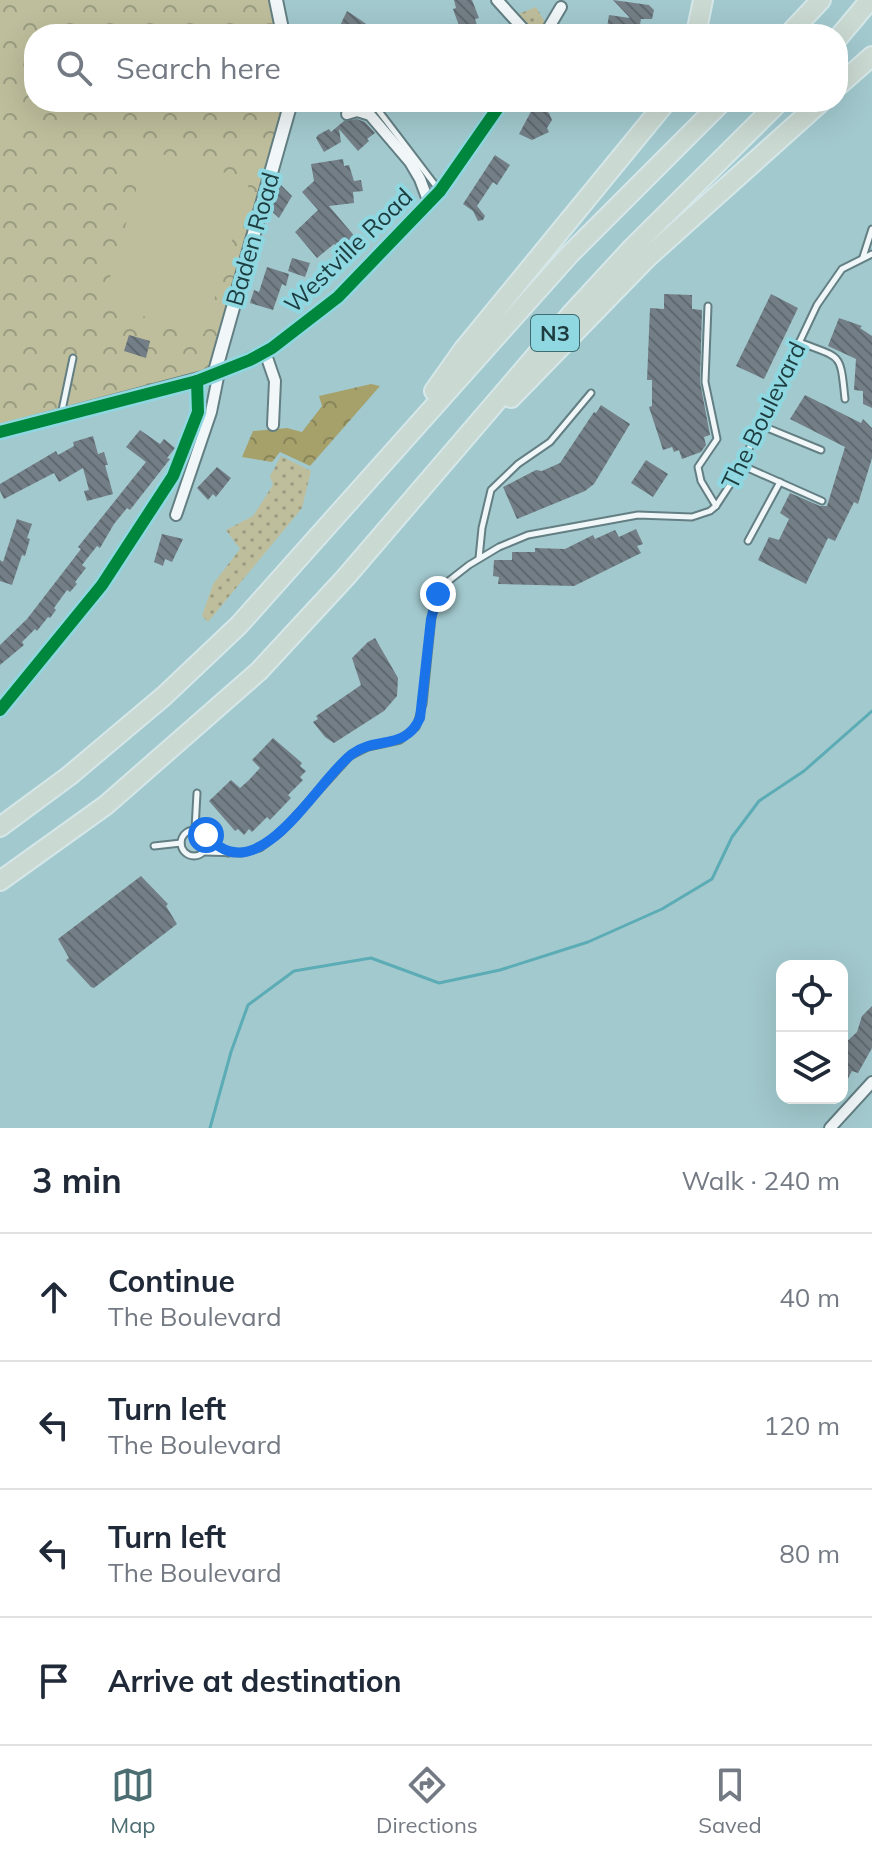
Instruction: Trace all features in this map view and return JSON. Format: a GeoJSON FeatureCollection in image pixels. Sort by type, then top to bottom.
{"type":"FeatureCollection","features":[{"type":"Feature","properties":{"kind":"highway"},"geometry":{"type":"LineString","coordinates":[[698,24],[703,0]]}},
{"type":"Feature","properties":{"kind":"highway"},"geometry":{"type":"LineString","coordinates":[[798,24],[821,0]]}},
{"type":"Feature","properties":{"kind":"highway"},"geometry":{"type":"LineString","coordinates":[[848,26],[870,0]]}},
{"type":"Feature","properties":{"kind":"highway"},"geometry":{"type":"LineString","coordinates":[[848,77],[872,56]]}},
{"type":"Feature","properties":{"kind":"highway"},"geometry":{"type":"LineString","coordinates":[[392,453],[463,350],[658,112]]}},
{"type":"Feature","properties":{"kind":"highway","name":"N3"},"geometry":{"type":"LineString","coordinates":[[0,827],[69,776],[164,696],[239,625],[570,254],[712,112]]}},
{"type":"Feature","properties":{"kind":"highway","name":"N3"},"geometry":{"type":"LineString","coordinates":[[0,881],[106,805],[259,671],[346,577],[459,443],[632,248],[769,112]]}},
{"type":"Feature","properties":{"kind":"highway"},"geometry":{"type":"LineString","coordinates":[[459,443],[527,384],[647,258],[810,112]]}},
{"type":"Feature","properties":{"kind":"street"},"geometry":{"type":"LineString","coordinates":[[276,0],[281,24]]}},
{"type":"Feature","properties":{"kind":"street"},"geometry":{"type":"LineString","coordinates":[[497,0],[519,24]]}},
{"type":"Feature","properties":{"kind":"street"},"geometry":{"type":"LineString","coordinates":[[551,24],[561,7]]}},
{"type":"Feature","properties":{"kind":"street","name":"Baden Road"},"geometry":{"type":"LineString","coordinates":[[216,374],[288,112]]}},
{"type":"Feature","properties":{"kind":"street"},"geometry":{"type":"LineString","coordinates":[[347,114],[354,112]]}},
{"type":"Feature","properties":{"kind":"street"},"geometry":{"type":"LineString","coordinates":[[360,112],[370,115],[410,162],[429,203]]}},
{"type":"Feature","properties":{"kind":"street","name":"Westville Road"},"geometry":{"type":"LineString","coordinates":[[0,432],[197,381],[265,352],[338,297],[429,203],[495,112]]}},
{"type":"Feature","properties":{"kind":"street"},"geometry":{"type":"LineString","coordinates":[[265,352],[275,381],[273,425]]}},
{"type":"Feature","properties":{"kind":"street"},"geometry":{"type":"LineString","coordinates":[[176,515],[211,412],[216,374]]}},
{"type":"Feature","properties":{"kind":"street"},"geometry":{"type":"LineString","coordinates":[[0,710],[102,585],[167,487],[195,422],[199,394],[197,381]]}},
{"type":"Feature","properties":{"kind":"street"},"geometry":{"type":"LineString","coordinates":[[830,1128],[872,1082]]}},
{"type":"Feature","properties":{"kind":"lane"},"geometry":{"type":"LineString","coordinates":[[380,112],[440,191]]}},
{"type":"Feature","properties":{"kind":"lane"},"geometry":{"type":"LineString","coordinates":[[863,258],[872,229]]}},
{"type":"Feature","properties":{"kind":"lane","name":"The Boulevard"},"geometry":{"type":"LineString","coordinates":[[204,852],[250,852],[270,841],[342,762],[357,750],[400,740],[416,727],[420,718],[431,619],[438,594],[446,583],[479,559],[528,535],[638,515],[692,517],[716,506],[741,465],[817,305],[842,269],[872,254]]}},
{"type":"Feature","properties":{"kind":"lane"},"geometry":{"type":"LineString","coordinates":[[708,306],[705,382],[717,439],[698,467],[701,481],[716,506]]}},
{"type":"Feature","properties":{"kind":"lane"},"geometry":{"type":"LineString","coordinates":[[799,342],[838,358],[842,366],[845,399]]}},
{"type":"Feature","properties":{"kind":"lane"},"geometry":{"type":"LineString","coordinates":[[61,416],[73,358]]}},
{"type":"Feature","properties":{"kind":"lane"},"geometry":{"type":"LineString","coordinates":[[479,559],[491,490],[518,464],[550,442],[591,393]]}},
{"type":"Feature","properties":{"kind":"lane"},"geometry":{"type":"LineString","coordinates":[[760,425],[821,450]]}},
{"type":"Feature","properties":{"kind":"lane"},"geometry":{"type":"LineString","coordinates":[[741,465],[822,501]]}},
{"type":"Feature","properties":{"kind":"lane"},"geometry":{"type":"LineString","coordinates":[[748,541],[781,482]]}},
{"type":"Feature","properties":{"kind":"lane"},"geometry":{"type":"LineString","coordinates":[[195,829],[197,793]]}},
{"type":"Feature","properties":{"kind":"lane"},"geometry":{"type":"LineString","coordinates":[[181,843],[186,832],[195,829],[229,853]]}},
{"type":"Feature","properties":{"kind":"lane"},"geometry":{"type":"LineString","coordinates":[[181,843],[188,854],[196,856],[204,852],[208,840]]}},
{"type":"Feature","properties":{"kind":"lane"},"geometry":{"type":"LineString","coordinates":[[154,846],[181,843]]}},
{"type":"Feature","properties":{"kind":"green space"},"geometry":{"type":"Polygon","coordinates":[[[0,0],[276,0],[281,24],[24,24],[24,112],[287,112],[212,374],[0,429],[0,0]]]}},
{"type":"Feature","properties":{"kind":"green space"},"geometry":{"type":"Polygon","coordinates":[[[536,7],[546,24],[527,24],[516,15],[536,7]]]}},
{"type":"Feature","properties":{"kind":"green space"},"geometry":{"type":"Polygon","coordinates":[[[148,150],[250,180],[204,334],[102,304],[148,150]]]}},
{"type":"Feature","properties":{"kind":"green space"},"geometry":{"type":"Polygon","coordinates":[[[371,384],[380,386],[310,466],[280,452],[272,462],[242,457],[253,431],[287,428],[302,432],[322,406],[319,396],[371,384]]]}},
{"type":"Feature","properties":{"kind":"green space"},"geometry":{"type":"Polygon","coordinates":[[[281,456],[311,471],[302,508],[208,622],[202,616],[213,584],[240,549],[226,530],[253,516],[273,485],[270,476],[281,456]]]}},
{"type":"Feature","properties":{"kind":"building"},"geometry":{"type":"Polygon","coordinates":[[[454,0],[472,0],[479,18],[475,19],[477,24],[458,24],[453,9],[456,8],[454,0]]]}},
{"type":"Feature","properties":{"kind":"building"},"geometry":{"type":"Polygon","coordinates":[[[613,0],[649,5],[654,10],[652,19],[641,19],[640,24],[608,24],[609,15],[630,18],[613,0]]]}},
{"type":"Feature","properties":{"kind":"building"},"geometry":{"type":"Polygon","coordinates":[[[347,11],[366,24],[341,24],[347,11]]]}},
{"type":"Feature","properties":{"kind":"building"},"geometry":{"type":"Polygon","coordinates":[[[531,112],[549,113],[552,120],[547,128],[549,132],[532,140],[519,134],[531,112]]]}},
{"type":"Feature","properties":{"kind":"building"},"geometry":{"type":"Polygon","coordinates":[[[357,119],[365,122],[375,133],[367,139],[369,141],[358,151],[339,129],[341,142],[324,152],[316,138],[318,135],[329,129],[331,132],[344,121],[357,119]]]}},
{"type":"Feature","properties":{"kind":"building"},"geometry":{"type":"Polygon","coordinates":[[[495,155],[510,165],[497,185],[493,182],[477,206],[485,216],[478,221],[473,211],[463,204],[495,155]]]}},
{"type":"Feature","properties":{"kind":"building"},"geometry":{"type":"Polygon","coordinates":[[[343,159],[344,166],[349,165],[354,181],[361,180],[363,191],[353,192],[354,203],[329,206],[356,238],[340,251],[334,244],[317,258],[295,232],[318,210],[302,192],[314,181],[311,164],[343,159]]]}},
{"type":"Feature","properties":{"kind":"building"},"geometry":{"type":"Polygon","coordinates":[[[280,184],[292,196],[279,218],[270,210],[280,184]]]}},
{"type":"Feature","properties":{"kind":"building"},"geometry":{"type":"Polygon","coordinates":[[[292,258],[310,263],[305,277],[288,271],[292,258]]]}},
{"type":"Feature","properties":{"kind":"building"},"geometry":{"type":"Polygon","coordinates":[[[267,267],[289,274],[273,310],[250,303],[254,290],[259,292],[267,267]]]}},
{"type":"Feature","properties":{"kind":"building"},"geometry":{"type":"Polygon","coordinates":[[[664,294],[692,295],[692,309],[702,310],[700,382],[710,435],[704,437],[706,445],[701,452],[682,459],[679,450],[674,452],[672,447],[663,450],[649,407],[652,406],[652,380],[647,380],[650,308],[664,309],[664,294]]]}},
{"type":"Feature","properties":{"kind":"building"},"geometry":{"type":"Polygon","coordinates":[[[771,294],[798,308],[764,379],[736,366],[771,294]]]}},
{"type":"Feature","properties":{"kind":"building"},"geometry":{"type":"Polygon","coordinates":[[[839,318],[862,326],[860,328],[872,336],[872,408],[863,404],[863,391],[854,390],[856,359],[828,346],[839,318]]]}},
{"type":"Feature","properties":{"kind":"building"},"geometry":{"type":"Polygon","coordinates":[[[129,335],[150,341],[146,358],[124,351],[129,335]]]}},
{"type":"Feature","properties":{"kind":"building"},"geometry":{"type":"Polygon","coordinates":[[[805,395],[861,423],[863,419],[872,428],[872,458],[858,504],[854,502],[835,541],[828,538],[806,584],[758,560],[769,537],[779,540],[789,519],[780,513],[790,493],[827,506],[845,447],[790,419],[805,395]]]}},
{"type":"Feature","properties":{"kind":"building"},"geometry":{"type":"Polygon","coordinates":[[[601,405],[630,424],[594,484],[585,491],[517,519],[503,487],[536,470],[542,471],[560,463],[601,405]]]}},
{"type":"Feature","properties":{"kind":"building"},"geometry":{"type":"Polygon","coordinates":[[[140,430],[160,444],[164,439],[175,448],[167,458],[170,459],[130,510],[127,508],[114,524],[100,548],[97,546],[82,565],[86,568],[75,582],[77,584],[70,592],[67,590],[50,618],[0,665],[0,645],[27,619],[81,549],[78,547],[146,462],[126,447],[140,430]]]}},
{"type":"Feature","properties":{"kind":"building"},"geometry":{"type":"Polygon","coordinates":[[[93,436],[98,454],[104,452],[113,494],[87,501],[84,491],[89,490],[83,468],[59,482],[54,473],[4,499],[0,484],[56,451],[58,455],[74,446],[73,442],[93,436]]]}},
{"type":"Feature","properties":{"kind":"building"},"geometry":{"type":"Polygon","coordinates":[[[646,460],[668,474],[653,497],[631,483],[646,460]]]}},
{"type":"Feature","properties":{"kind":"building"},"geometry":{"type":"Polygon","coordinates":[[[217,467],[231,478],[216,497],[213,494],[208,500],[197,488],[217,467]]]}},
{"type":"Feature","properties":{"kind":"building"},"geometry":{"type":"Polygon","coordinates":[[[17,519],[32,524],[25,556],[22,555],[12,585],[0,581],[0,560],[3,562],[17,519]]]}},
{"type":"Feature","properties":{"kind":"building"},"geometry":{"type":"Polygon","coordinates":[[[636,529],[643,544],[637,546],[641,553],[574,586],[498,584],[499,577],[493,576],[494,560],[512,560],[512,552],[535,552],[535,548],[565,549],[593,535],[595,539],[615,530],[619,537],[636,529]]]}},
{"type":"Feature","properties":{"kind":"building"},"geometry":{"type":"Polygon","coordinates":[[[162,534],[183,539],[172,562],[165,559],[163,566],[154,562],[162,534]]]}},
{"type":"Feature","properties":{"kind":"building"},"geometry":{"type":"Polygon","coordinates":[[[375,638],[398,678],[397,696],[384,711],[334,743],[313,722],[318,719],[316,716],[361,685],[352,658],[375,638]]]}},
{"type":"Feature","properties":{"kind":"building"},"geometry":{"type":"Polygon","coordinates":[[[273,738],[302,763],[300,766],[306,771],[300,777],[303,780],[288,795],[291,798],[270,820],[267,817],[252,832],[249,829],[244,835],[238,829],[235,831],[209,801],[231,780],[240,788],[249,780],[260,768],[252,760],[273,738]]]}},
{"type":"Feature","properties":{"kind":"building"},"geometry":{"type":"Polygon","coordinates":[[[141,876],[168,904],[166,906],[177,924],[94,988],[91,987],[66,960],[69,958],[58,939],[141,876]]]}},
{"type":"Feature","properties":{"kind":"building"},"geometry":{"type":"Polygon","coordinates":[[[872,1006],[872,1048],[858,1073],[852,1071],[848,1079],[848,1040],[857,1032],[862,1016],[872,1006]]]}},
{"type":"Feature","properties":{"kind":"waterway"},"geometry":{"type":"LineString","coordinates":[[210,1128],[248,1005],[294,971],[371,958],[439,983],[500,970],[588,942],[662,909],[712,879],[732,837],[759,801],[804,771],[872,711]]}},
{"type":"Feature","properties":{"kind":"cycle path"},"geometry":{"type":"LineString","coordinates":[[0,432],[197,381],[272,348],[338,297],[440,191],[495,112]]}},
{"type":"Feature","properties":{"kind":"cycle path"},"geometry":{"type":"LineString","coordinates":[[0,710],[102,585],[173,476],[198,412],[197,381]]}},
{"type":"Feature","properties":{"kind":"route"},"geometry":{"type":"LineString","coordinates":[[206,835],[208,840],[229,853],[260,848],[281,832],[342,762],[357,750],[400,740],[416,727],[423,704],[431,619],[438,594]]}}]}
